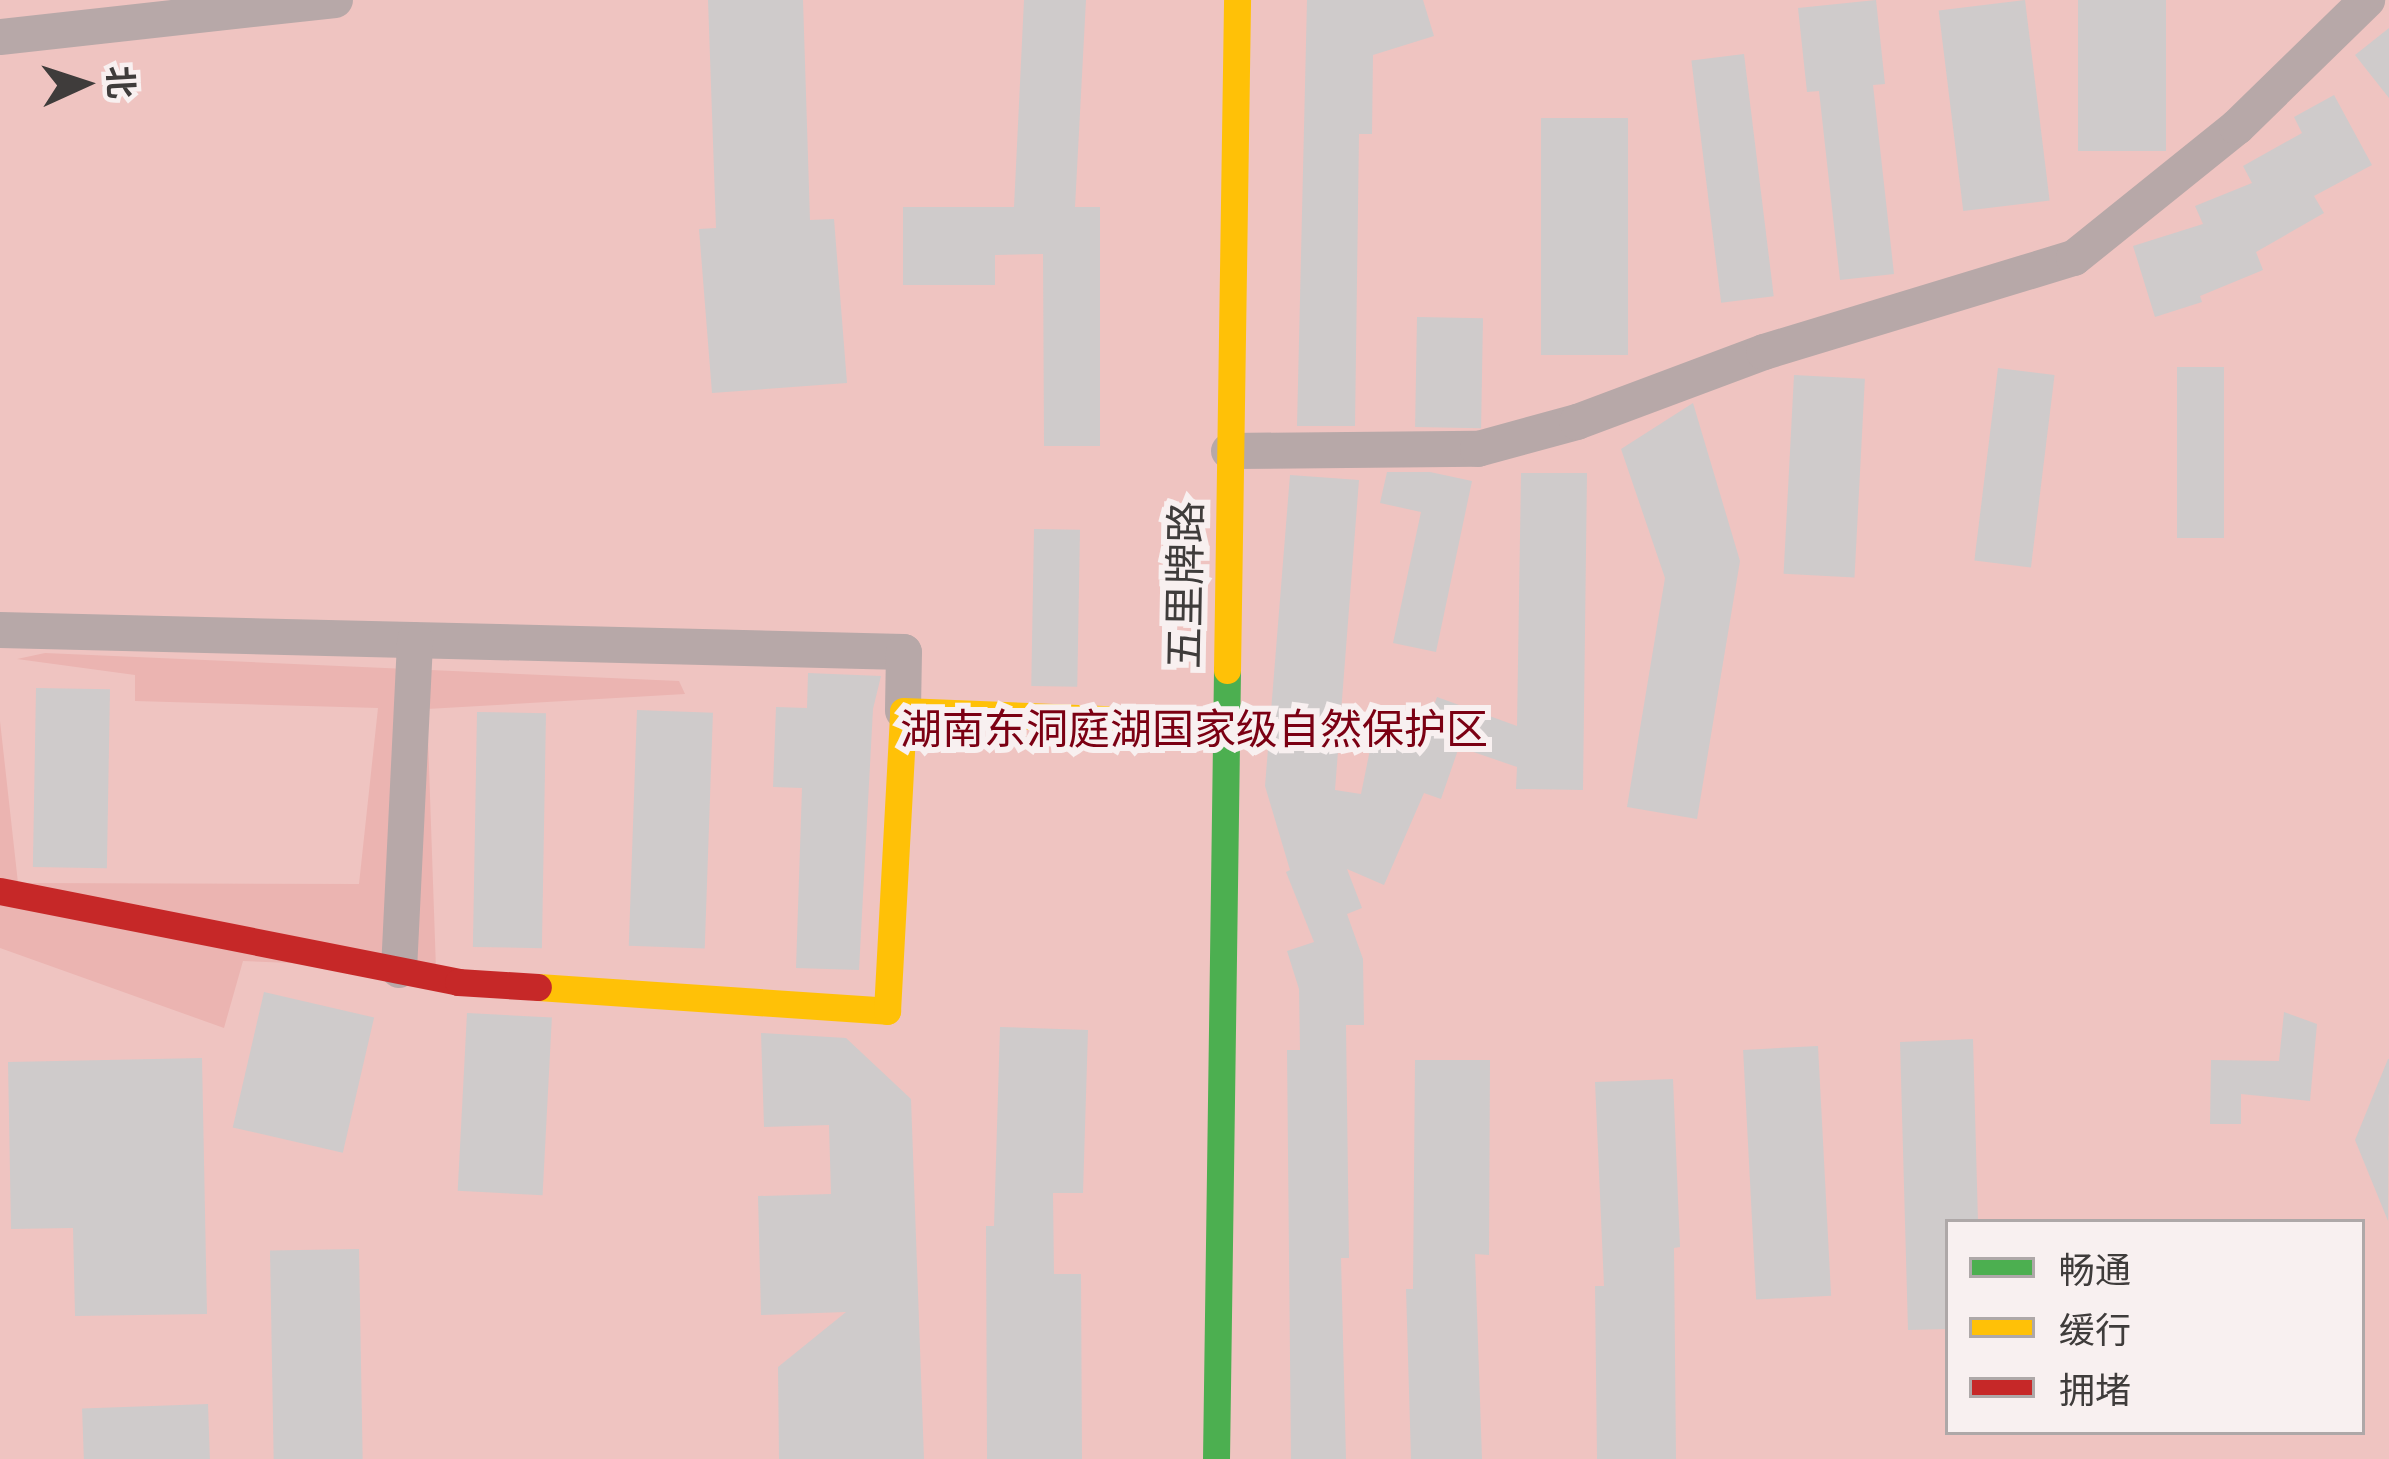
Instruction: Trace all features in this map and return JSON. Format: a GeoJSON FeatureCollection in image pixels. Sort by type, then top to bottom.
{"type":"FeatureCollection","features":[{"type":"Feature","properties":{"kind":"street"},"geometry":{"type":"LineString","coordinates":[[0,37],[335,0]]}},
{"type":"Feature","properties":{"kind":"street","name":"五里牌路"},"geometry":{"type":"LineString","coordinates":[[1216,1459],[1237,0]]}},
{"type":"Feature","properties":{"kind":"street"},"geometry":{"type":"LineString","coordinates":[[1229,452],[1478,449],[1577,422],[1764,352],[2074,258],[2237,127],[2367,0]]}},
{"type":"Feature","properties":{"kind":"street"},"geometry":{"type":"LineString","coordinates":[[0,630],[904,652],[887,1011],[458,982],[0,891]]}},
{"type":"Feature","properties":{"kind":"street"},"geometry":{"type":"LineString","coordinates":[[399,970],[415,640]]}},
{"type":"Feature","properties":{"kind":"street"},"geometry":{"type":"LineString","coordinates":[[903,711],[1197,723]]}},
{"type":"Feature","properties":{"kind":"green space","name":"湖南东洞庭湖国家级自然保护区"},"geometry":{"type":"Polygon","coordinates":[[[0,0],[2389,0],[2389,1459],[0,1459],[0,0]]]}},
{"type":"Feature","properties":{"kind":"shaded area"},"geometry":{"type":"Polygon","coordinates":[[[45,653],[679,681],[685,694],[427,709],[436,969],[243,961],[224,1028],[0,948],[0,721],[18,883],[359,884],[378,708],[135,701],[135,675],[17,659],[45,653]]]}},
{"type":"Feature","properties":{"kind":"building"},"geometry":{"type":"Polygon","coordinates":[[[708,0],[803,0],[810,220],[834,219],[847,383],[712,393],[699,229],[716,228],[708,0]]]}},
{"type":"Feature","properties":{"kind":"building"},"geometry":{"type":"Polygon","coordinates":[[[1024,0],[1086,0],[1075,207],[1100,207],[1100,446],[1044,446],[1043,254],[995,255],[995,285],[903,285],[903,207],[1014,207],[1024,0]]]}},
{"type":"Feature","properties":{"kind":"building"},"geometry":{"type":"Polygon","coordinates":[[[1307,0],[1423,0],[1434,36],[1373,55],[1372,134],[1359,134],[1355,426],[1297,426],[1307,0]]]}},
{"type":"Feature","properties":{"kind":"building"},"geometry":{"type":"Polygon","coordinates":[[[1876,0],[1885,84],[1873,85],[1894,274],[1840,280],[1819,91],[1807,92],[1798,8],[1876,0]]]}},
{"type":"Feature","properties":{"kind":"building"},"geometry":{"type":"Polygon","coordinates":[[[2025,0],[2050,200],[1963,211],[1939,11],[2025,0]]]}},
{"type":"Feature","properties":{"kind":"building"},"geometry":{"type":"Polygon","coordinates":[[[2078,0],[2166,0],[2166,151],[2078,151],[2078,0]]]}},
{"type":"Feature","properties":{"kind":"building"},"geometry":{"type":"Polygon","coordinates":[[[2389,28],[2389,98],[2355,55],[2389,28]]]}},
{"type":"Feature","properties":{"kind":"building"},"geometry":{"type":"Polygon","coordinates":[[[1744,54],[1774,296],[1721,303],[1691,60],[1744,54]]]}},
{"type":"Feature","properties":{"kind":"building"},"geometry":{"type":"Polygon","coordinates":[[[2334,95],[2372,165],[2314,196],[2324,213],[2256,252],[2263,270],[2200,296],[2202,302],[2155,317],[2133,246],[2203,224],[2195,206],[2252,183],[2243,166],[2302,133],[2294,117],[2334,95]]]}},
{"type":"Feature","properties":{"kind":"building"},"geometry":{"type":"Polygon","coordinates":[[[1541,118],[1628,118],[1628,355],[1541,355],[1541,118]]]}},
{"type":"Feature","properties":{"kind":"building"},"geometry":{"type":"Polygon","coordinates":[[[1417,317],[1483,318],[1481,428],[1415,427],[1417,317]]]}},
{"type":"Feature","properties":{"kind":"building"},"geometry":{"type":"Polygon","coordinates":[[[2177,367],[2224,367],[2224,538],[2177,538],[2177,367]]]}},
{"type":"Feature","properties":{"kind":"building"},"geometry":{"type":"Polygon","coordinates":[[[1998,368],[2055,375],[2031,568],[1974,561],[1998,368]]]}},
{"type":"Feature","properties":{"kind":"building"},"geometry":{"type":"Polygon","coordinates":[[[1794,375],[1865,379],[1854,577],[1784,574],[1794,375]]]}},
{"type":"Feature","properties":{"kind":"building"},"geometry":{"type":"Polygon","coordinates":[[[1693,403],[1740,561],[1697,819],[1627,807],[1665,578],[1621,449],[1693,403]]]}},
{"type":"Feature","properties":{"kind":"building"},"geometry":{"type":"Polygon","coordinates":[[[1387,472],[1430,472],[1472,481],[1436,652],[1393,643],[1421,512],[1380,503],[1387,472]]]}},
{"type":"Feature","properties":{"kind":"building"},"geometry":{"type":"Polygon","coordinates":[[[1521,473],[1587,473],[1583,790],[1516,789],[1517,767],[1459,747],[1441,799],[1424,793],[1384,885],[1347,869],[1362,908],[1347,914],[1363,959],[1364,1025],[1346,1025],[1349,1258],[1341,1258],[1346,1459],[1291,1459],[1287,1050],[1300,1050],[1299,989],[1287,951],[1314,942],[1286,872],[1290,870],[1265,786],[1290,475],[1359,480],[1335,790],[1361,794],[1376,720],[1427,724],[1437,697],[1517,726],[1521,473]]]}},
{"type":"Feature","properties":{"kind":"building"},"geometry":{"type":"Polygon","coordinates":[[[1034,529],[1080,530],[1077,687],[1031,686],[1034,529]]]}},
{"type":"Feature","properties":{"kind":"building"},"geometry":{"type":"Polygon","coordinates":[[[808,673],[881,676],[873,709],[859,970],[796,968],[802,788],[773,787],[776,707],[807,708],[808,673]]]}},
{"type":"Feature","properties":{"kind":"building"},"geometry":{"type":"Polygon","coordinates":[[[36,688],[110,689],[107,868],[33,867],[36,688]]]}},
{"type":"Feature","properties":{"kind":"building"},"geometry":{"type":"Polygon","coordinates":[[[637,710],[713,713],[705,949],[629,946],[637,710]]]}},
{"type":"Feature","properties":{"kind":"building"},"geometry":{"type":"Polygon","coordinates":[[[477,712],[546,713],[542,948],[473,947],[477,712]]]}},
{"type":"Feature","properties":{"kind":"building"},"geometry":{"type":"Polygon","coordinates":[[[264,992],[374,1017],[343,1153],[233,1127],[264,992]]]}},
{"type":"Feature","properties":{"kind":"building"},"geometry":{"type":"Polygon","coordinates":[[[2284,1012],[2317,1024],[2310,1101],[2241,1094],[2241,1124],[2210,1124],[2211,1060],[2279,1061],[2284,1012]]]}},
{"type":"Feature","properties":{"kind":"building"},"geometry":{"type":"Polygon","coordinates":[[[467,1013],[552,1017],[543,1195],[458,1191],[467,1013]]]}},
{"type":"Feature","properties":{"kind":"building"},"geometry":{"type":"Polygon","coordinates":[[[1000,1027],[1088,1030],[1083,1193],[1053,1193],[1054,1274],[1081,1274],[1082,1459],[987,1459],[986,1226],[994,1226],[1000,1027]]]}},
{"type":"Feature","properties":{"kind":"building"},"geometry":{"type":"Polygon","coordinates":[[[761,1033],[846,1038],[911,1099],[924,1459],[779,1459],[778,1367],[846,1312],[761,1315],[758,1196],[831,1194],[829,1125],[764,1127],[761,1033]]]}},
{"type":"Feature","properties":{"kind":"building"},"geometry":{"type":"Polygon","coordinates":[[[1973,1039],[1978,1219],[1945,1219],[1945,1329],[1908,1330],[1900,1042],[1973,1039]]]}},
{"type":"Feature","properties":{"kind":"building"},"geometry":{"type":"Polygon","coordinates":[[[1818,1046],[1831,1296],[1756,1300],[1743,1050],[1818,1046]]]}},
{"type":"Feature","properties":{"kind":"building"},"geometry":{"type":"Polygon","coordinates":[[[202,1058],[207,1314],[75,1316],[73,1228],[11,1229],[8,1062],[202,1058]]]}},
{"type":"Feature","properties":{"kind":"building"},"geometry":{"type":"Polygon","coordinates":[[[2389,1059],[2388,1221],[2355,1140],[2389,1059]]]}},
{"type":"Feature","properties":{"kind":"building"},"geometry":{"type":"Polygon","coordinates":[[[1415,1060],[1490,1060],[1489,1255],[1475,1254],[1482,1459],[1411,1459],[1406,1289],[1413,1289],[1415,1060]]]}},
{"type":"Feature","properties":{"kind":"building"},"geometry":{"type":"Polygon","coordinates":[[[1673,1079],[1680,1247],[1674,1248],[1676,1459],[1597,1459],[1595,1286],[1604,1286],[1595,1082],[1673,1079]]]}},
{"type":"Feature","properties":{"kind":"building"},"geometry":{"type":"Polygon","coordinates":[[[359,1249],[363,1459],[274,1459],[270,1251],[359,1249]]]}},
{"type":"Feature","properties":{"kind":"building"},"geometry":{"type":"Polygon","coordinates":[[[208,1404],[210,1459],[84,1459],[82,1408],[208,1404]]]}},
{"type":"Feature","properties":{"kind":"traffic: fast"},"geometry":{"type":"LineString","coordinates":[[1216,1459],[1227,670]]}},
{"type":"Feature","properties":{"kind":"traffic: slow"},"geometry":{"type":"LineString","coordinates":[[1227,670],[1237,0]]}},
{"type":"Feature","properties":{"kind":"traffic: slow"},"geometry":{"type":"LineString","coordinates":[[538,987],[887,1011],[903,711],[1197,723]]}},
{"type":"Feature","properties":{"kind":"traffic: jam"},"geometry":{"type":"LineString","coordinates":[[0,891],[458,982],[538,987]]}}]}
